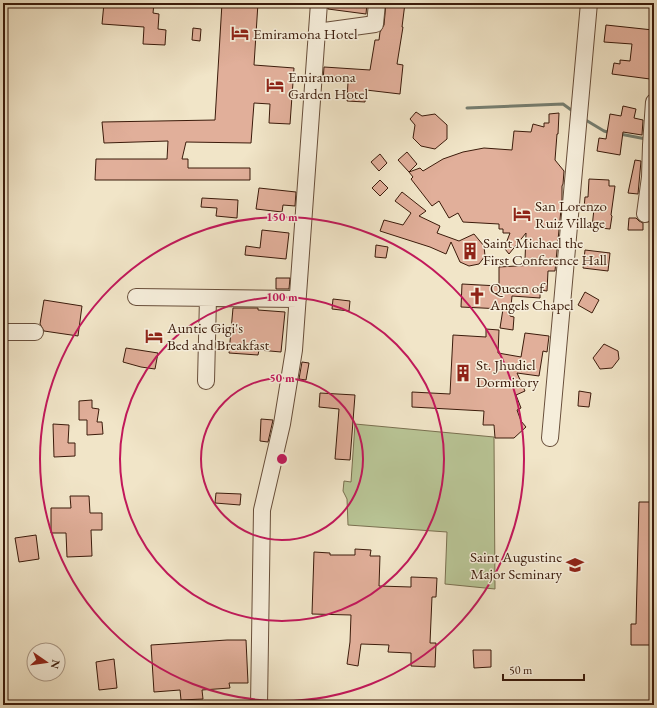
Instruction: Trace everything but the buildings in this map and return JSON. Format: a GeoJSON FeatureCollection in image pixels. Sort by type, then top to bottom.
{"type":"FeatureCollection","features":[{"type":"Feature","properties":{"kind":"street"},"geometry":{"type":"LineString","coordinates":[[259,705],[262,510],[282,424],[294,350],[319,3]]}},
{"type":"Feature","properties":{"kind":"street"},"geometry":{"type":"LineString","coordinates":[[317,32],[375,24],[377,3]]}},
{"type":"Feature","properties":{"kind":"street"},"geometry":{"type":"LineString","coordinates":[[550,438],[590,3]]}},
{"type":"Feature","properties":{"kind":"street"},"geometry":{"type":"LineString","coordinates":[[645,214],[650,178],[654,102]]}},
{"type":"Feature","properties":{"kind":"street"},"geometry":{"type":"LineString","coordinates":[[136,297],[298,299]]}},
{"type":"Feature","properties":{"kind":"street"},"geometry":{"type":"LineString","coordinates":[[206,381],[208,298]]}},
{"type":"Feature","properties":{"kind":"street"},"geometry":{"type":"LineString","coordinates":[[3,332],[35,332]]}},
{"type":"Feature","properties":{"kind":"green space"},"geometry":{"type":"Polygon","coordinates":[[[355,424],[494,437],[495,589],[445,584],[447,532],[348,525],[347,499],[343,491],[344,481],[351,482],[355,424]]]}},
{"type":"Feature","properties":{"kind":"waterway"},"geometry":{"type":"LineString","coordinates":[[467,108],[563,104],[574,112]]}},
{"type":"Feature","properties":{"kind":"waterway"},"geometry":{"type":"LineString","coordinates":[[584,119],[604,131],[611,133]]}},
{"type":"Feature","properties":{"kind":"waterway"},"geometry":{"type":"LineString","coordinates":[[620,134],[646,139]]}},
{"type":"Feature","properties":{"kind":"place","name":"Emiramona Hotel"},"geometry":{"type":"Point","coordinates":[240,33]}},
{"type":"Feature","properties":{"kind":"place","name":"Emiramona Garden Hotel"},"geometry":{"type":"Point","coordinates":[275,85]}},
{"type":"Feature","properties":{"kind":"place","name":"San Lorenzo Ruiz Village"},"geometry":{"type":"Point","coordinates":[522,214]}},
{"type":"Feature","properties":{"kind":"place","name":"Saint Michael the First Conference Hall"},"geometry":{"type":"Point","coordinates":[470,251]}},
{"type":"Feature","properties":{"kind":"place","name":"Queen of Angels Chapel"},"geometry":{"type":"Point","coordinates":[477,296]}},
{"type":"Feature","properties":{"kind":"place","name":"Auntie Gigi's Bed and Breakfast"},"geometry":{"type":"Point","coordinates":[154,336]}},
{"type":"Feature","properties":{"kind":"place","name":"St. Jhudiel Dormitory"},"geometry":{"type":"Point","coordinates":[463,373]}},
{"type":"Feature","properties":{"kind":"place","name":"Saint Augustine Major Seminary"},"geometry":{"type":"Point","coordinates":[575,565]}}]}
